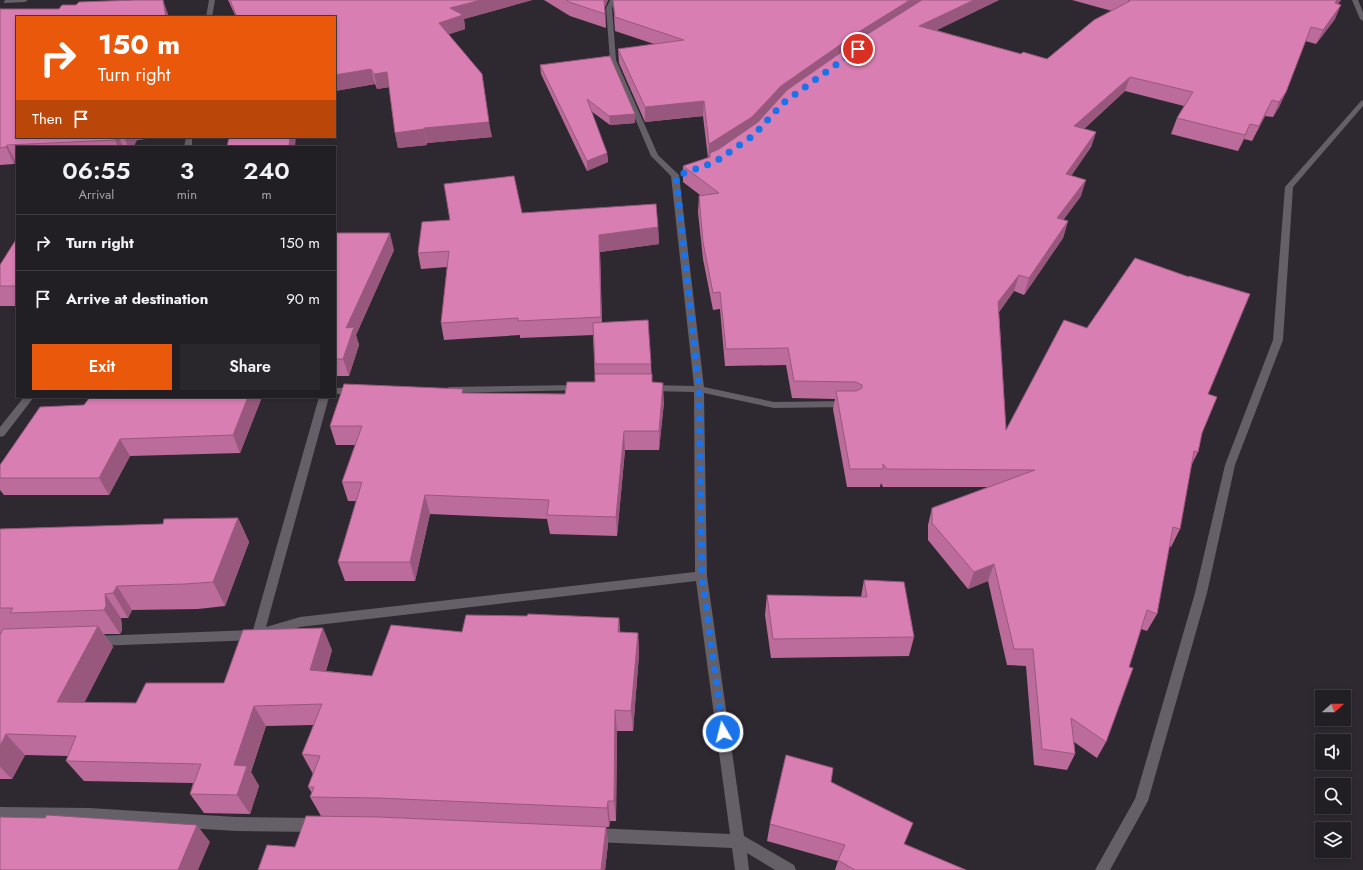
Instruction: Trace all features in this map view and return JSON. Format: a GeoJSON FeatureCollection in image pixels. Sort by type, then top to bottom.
{"type":"FeatureCollection","features":[{"type":"Feature","properties":{"kind":"street"},"geometry":{"type":"LineString","coordinates":[[5,1],[25,0]]}},
{"type":"Feature","properties":{"kind":"street"},"geometry":{"type":"LineString","coordinates":[[209,16],[212,0]]}},
{"type":"Feature","properties":{"kind":"street"},"geometry":{"type":"LineString","coordinates":[[613,0],[609,8],[613,60],[655,156],[679,174],[699,389],[702,576],[742,870]]}},
{"type":"Feature","properties":{"kind":"street"},"geometry":{"type":"LineString","coordinates":[[1355,0],[1363,19]]}},
{"type":"Feature","properties":{"kind":"street"},"geometry":{"type":"LineString","coordinates":[[1102,870],[1141,801],[1202,593],[1230,465],[1278,340],[1289,187],[1363,102]]}},
{"type":"Feature","properties":{"kind":"street"},"geometry":{"type":"LineString","coordinates":[[440,390],[591,388]]}},
{"type":"Feature","properties":{"kind":"street"},"geometry":{"type":"LineString","coordinates":[[639,388],[699,389],[774,404],[853,404]]}},
{"type":"Feature","properties":{"kind":"street"},"geometry":{"type":"LineString","coordinates":[[336,391],[368,391]]}},
{"type":"Feature","properties":{"kind":"street"},"geometry":{"type":"LineString","coordinates":[[0,434],[28,398]]}},
{"type":"Feature","properties":{"kind":"street"},"geometry":{"type":"LineString","coordinates":[[258,636],[324,398]]}},
{"type":"Feature","properties":{"kind":"street"},"geometry":{"type":"LineString","coordinates":[[80,642],[258,636],[300,622],[702,576]]}},
{"type":"Feature","properties":{"kind":"street"},"geometry":{"type":"LineString","coordinates":[[0,814],[89,815],[236,824],[331,825]]}},
{"type":"Feature","properties":{"kind":"street"},"geometry":{"type":"LineString","coordinates":[[583,834],[738,841],[789,870]]}},
{"type":"Feature","properties":{"kind":"building"},"geometry":{"type":"Polygon","coordinates":[[[163,0],[166,16],[16,16],[16,138],[116,138],[115,140],[7,145],[6,147],[0,148],[0,9],[59,9],[62,5],[76,5],[79,2],[163,0]]]}},
{"type":"Feature","properties":{"kind":"building"},"geometry":{"type":"Polygon","coordinates":[[[230,0],[481,0],[450,8],[463,15],[439,23],[482,74],[489,122],[424,128],[395,133],[387,72],[374,74],[371,69],[336,75],[336,16],[237,16],[230,0]]]}},
{"type":"Feature","properties":{"kind":"building"},"geometry":{"type":"Polygon","coordinates":[[[566,0],[604,0],[605,14],[569,2],[566,0]]]}},
{"type":"Feature","properties":{"kind":"building"},"geometry":{"type":"Polygon","coordinates":[[[613,0],[910,0],[857,33],[781,86],[752,117],[709,144],[704,101],[645,107],[618,49],[684,40],[615,17],[613,0]]]}},
{"type":"Feature","properties":{"kind":"building"},"geometry":{"type":"Polygon","coordinates":[[[922,0],[974,0],[919,26],[1021,54],[1023,52],[1047,59],[1094,20],[1130,1],[1128,0],[1337,0],[1335,3],[1341,5],[1323,30],[1311,27],[1286,92],[1279,102],[1272,100],[1259,126],[1250,124],[1245,135],[1177,118],[1193,92],[1130,77],[1074,126],[1096,132],[1066,174],[1086,180],[1057,218],[1068,221],[1029,278],[1019,275],[998,302],[1006,430],[1064,320],[1087,328],[1135,258],[1189,277],[1250,294],[1208,394],[1217,397],[1202,433],[1198,452],[1194,451],[1180,529],[1173,527],[1157,614],[1147,610],[1129,667],[1133,668],[1106,742],[1071,718],[1075,754],[1042,749],[1033,649],[1014,649],[994,564],[974,572],[932,523],[932,508],[1035,470],[887,469],[883,464],[883,469],[850,469],[836,391],[856,391],[862,388],[862,385],[856,382],[794,381],[788,348],[726,349],[720,292],[713,293],[703,242],[699,196],[719,193],[683,166],[710,157],[710,153],[719,149],[758,122],[787,90],[863,37],[922,0]]]}},
{"type":"Feature","properties":{"kind":"building"},"geometry":{"type":"Polygon","coordinates":[[[610,56],[635,114],[609,116],[587,99],[607,153],[587,161],[540,65],[610,56]]]}},
{"type":"Feature","properties":{"kind":"building"},"geometry":{"type":"Polygon","coordinates":[[[229,138],[290,138],[289,146],[227,146],[229,138]]]}},
{"type":"Feature","properties":{"kind":"building"},"geometry":{"type":"Polygon","coordinates":[[[514,176],[522,213],[656,204],[658,227],[599,235],[601,317],[518,321],[518,318],[441,323],[449,251],[418,253],[422,222],[450,220],[444,184],[514,176]]]}},
{"type":"Feature","properties":{"kind":"building"},"geometry":{"type":"Polygon","coordinates":[[[336,233],[390,233],[346,328],[354,327],[343,359],[336,359],[336,233]]]}},
{"type":"Feature","properties":{"kind":"building"},"geometry":{"type":"Polygon","coordinates":[[[16,240],[16,286],[0,286],[0,265],[16,240]]]}},
{"type":"Feature","properties":{"kind":"building"},"geometry":{"type":"Polygon","coordinates":[[[648,320],[651,364],[595,364],[593,323],[648,320]]]}},
{"type":"Feature","properties":{"kind":"building"},"geometry":{"type":"Polygon","coordinates":[[[595,374],[652,374],[652,382],[663,383],[659,431],[624,431],[616,517],[547,515],[549,500],[425,495],[410,562],[338,562],[362,482],[342,482],[362,426],[330,426],[344,384],[463,389],[462,393],[565,394],[567,382],[595,382],[595,374]]]}},
{"type":"Feature","properties":{"kind":"building"},"geometry":{"type":"Polygon","coordinates":[[[89,398],[248,398],[233,435],[120,439],[99,478],[0,478],[0,465],[40,407],[84,405],[89,398]]]}},
{"type":"Feature","properties":{"kind":"building"},"geometry":{"type":"Polygon","coordinates":[[[238,518],[213,582],[117,586],[113,593],[105,594],[106,606],[104,610],[10,613],[13,608],[0,608],[0,529],[163,524],[164,519],[238,518]]]}},
{"type":"Feature","properties":{"kind":"building"},"geometry":{"type":"Polygon","coordinates":[[[864,580],[904,582],[914,637],[773,639],[767,595],[867,597],[864,580]]]}},
{"type":"Feature","properties":{"kind":"building"},"geometry":{"type":"Polygon","coordinates":[[[528,614],[619,618],[618,632],[638,633],[631,711],[615,710],[614,801],[608,801],[607,808],[378,798],[310,797],[314,787],[308,787],[320,756],[302,754],[322,704],[254,706],[234,765],[247,766],[237,795],[190,794],[201,764],[66,761],[76,736],[6,734],[0,746],[0,635],[3,629],[98,626],[57,702],[136,703],[146,683],[224,683],[243,630],[323,628],[310,670],[372,676],[391,625],[462,632],[466,615],[527,616],[528,614]]]}},
{"type":"Feature","properties":{"kind":"building"},"geometry":{"type":"Polygon","coordinates":[[[786,755],[833,768],[831,782],[913,823],[904,844],[966,870],[855,870],[838,860],[845,845],[770,824],[786,755]]]}},
{"type":"Feature","properties":{"kind":"building"},"geometry":{"type":"Polygon","coordinates":[[[47,815],[197,825],[178,870],[0,870],[0,817],[45,818],[47,815]]]}},
{"type":"Feature","properties":{"kind":"building"},"geometry":{"type":"Polygon","coordinates":[[[306,816],[379,817],[606,827],[601,870],[258,870],[267,845],[295,847],[306,816]]]}},
{"type":"Feature","properties":{"kind":"route"},"geometry":{"type":"LineString","coordinates":[[723,732],[702,576],[699,389],[676,176],[715,162],[754,135],[783,103],[858,49]]}}]}
